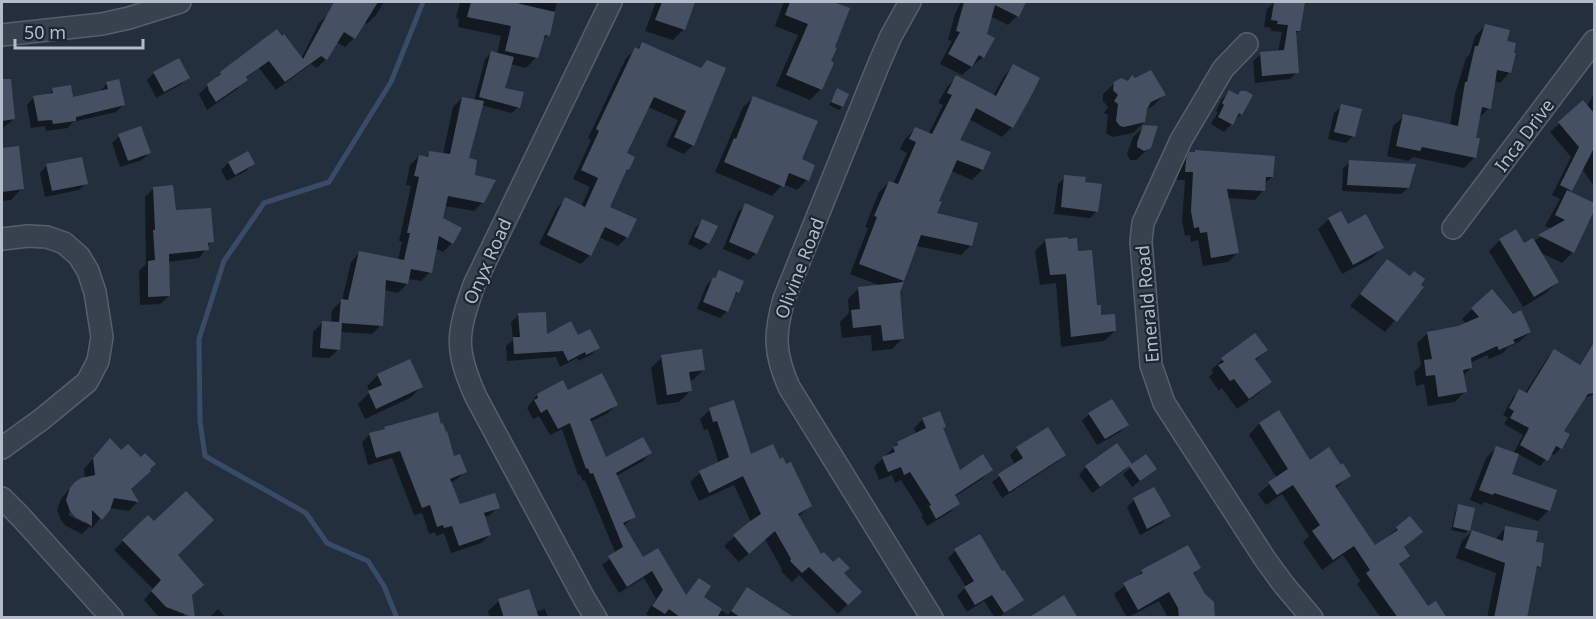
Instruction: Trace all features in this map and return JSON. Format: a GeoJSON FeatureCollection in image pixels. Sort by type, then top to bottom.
{"type":"FeatureCollection","features":[{"type":"Feature","properties":{"kind":"street"},"geometry":{"type":"LineString","coordinates":[[2,35],[102,24],[180,2]]}},
{"type":"Feature","properties":{"kind":"street","name":"Onyx Road"},"geometry":{"type":"LineString","coordinates":[[597,618],[585,600],[476,397],[465,371],[460,347],[461,322],[474,285],[611,2]]}},
{"type":"Feature","properties":{"kind":"street","name":"Olivine Road"},"geometry":{"type":"LineString","coordinates":[[910,2],[878,66],[784,299],[777,324],[776,347],[780,367],[789,387],[932,618]]}},
{"type":"Feature","properties":{"kind":"street","name":"Inca Drive"},"geometry":{"type":"LineString","coordinates":[[1453,228],[1594,41]]}},
{"type":"Feature","properties":{"kind":"street","name":"Emerald Road"},"geometry":{"type":"LineString","coordinates":[[1247,44],[1223,69],[1209,91],[1181,140],[1143,223],[1141,241],[1151,365],[1164,403],[1265,559],[1312,618]]}},
{"type":"Feature","properties":{"kind":"street"},"geometry":{"type":"LineString","coordinates":[[2,239],[27,236],[47,237],[64,243],[79,256],[95,292],[102,337],[98,361],[87,382],[2,448]]}},
{"type":"Feature","properties":{"kind":"street"},"geometry":{"type":"LineString","coordinates":[[2,498],[111,618]]}},
{"type":"Feature","properties":{"kind":"building"},"geometry":{"type":"Polygon","coordinates":[[[334,2],[378,2],[355,39],[344,32],[327,60],[321,56],[285,82],[269,61],[246,77],[248,80],[216,102],[207,84],[277,29],[282,36],[284,34],[303,59],[334,2]]]}},
{"type":"Feature","properties":{"kind":"building"},"geometry":{"type":"Polygon","coordinates":[[[471,2],[512,2],[555,12],[550,36],[545,35],[538,58],[505,51],[511,26],[467,17],[471,2]]]}},
{"type":"Feature","properties":{"kind":"building"},"geometry":{"type":"Polygon","coordinates":[[[662,2],[695,2],[685,30],[655,20],[662,2]]]}},
{"type":"Feature","properties":{"kind":"building"},"geometry":{"type":"Polygon","coordinates":[[[790,2],[833,2],[850,8],[835,47],[837,48],[831,61],[834,63],[822,90],[786,75],[808,24],[785,15],[790,2]]]}},
{"type":"Feature","properties":{"kind":"building"},"geometry":{"type":"Polygon","coordinates":[[[964,2],[1026,2],[1019,17],[995,5],[987,34],[995,38],[984,58],[979,55],[972,67],[948,54],[960,32],[956,31],[964,2]]]}},
{"type":"Feature","properties":{"kind":"building"},"geometry":{"type":"Polygon","coordinates":[[[1274,2],[1305,2],[1300,31],[1296,31],[1299,73],[1262,76],[1260,52],[1284,50],[1288,25],[1277,24],[1278,21],[1271,20],[1274,2]]]}},
{"type":"Feature","properties":{"kind":"building"},"geometry":{"type":"Polygon","coordinates":[[[1485,24],[1510,30],[1507,41],[1516,43],[1514,53],[1516,53],[1511,73],[1497,70],[1491,109],[1482,107],[1476,138],[1480,138],[1476,158],[1422,147],[1420,151],[1396,146],[1403,114],[1458,126],[1465,82],[1467,82],[1475,46],[1478,46],[1485,24]]]}},
{"type":"Feature","properties":{"kind":"building"},"geometry":{"type":"Polygon","coordinates":[[[642,42],[701,68],[707,60],[726,68],[694,146],[674,137],[686,111],[654,97],[627,153],[635,157],[610,207],[637,219],[628,238],[605,227],[591,256],[547,235],[565,197],[585,207],[598,178],[581,170],[599,131],[596,129],[635,47],[639,49],[642,42]]]}},
{"type":"Feature","properties":{"kind":"building"},"geometry":{"type":"Polygon","coordinates":[[[491,51],[514,57],[505,88],[524,92],[520,108],[479,97],[491,51]]]}},
{"type":"Feature","properties":{"kind":"building"},"geometry":{"type":"Polygon","coordinates":[[[179,58],[190,78],[164,92],[153,72],[179,58]]]}},
{"type":"Feature","properties":{"kind":"building"},"geometry":{"type":"Polygon","coordinates":[[[1013,64],[1040,78],[1029,100],[1013,128],[976,108],[960,140],[991,152],[983,170],[957,160],[939,201],[942,202],[937,213],[978,223],[972,246],[921,235],[904,281],[859,264],[877,217],[874,216],[889,181],[898,184],[916,142],[909,139],[915,127],[932,134],[952,95],[947,93],[956,75],[996,96],[1013,64]]]}},
{"type":"Feature","properties":{"kind":"building"},"geometry":{"type":"Polygon","coordinates":[[[1151,70],[1166,95],[1151,102],[1147,109],[1145,122],[1120,126],[1116,121],[1118,104],[1114,101],[1118,95],[1113,90],[1114,82],[1121,78],[1128,81],[1132,75],[1135,78],[1151,70]]]}},
{"type":"Feature","properties":{"kind":"building"},"geometry":{"type":"Polygon","coordinates":[[[2,79],[11,79],[15,119],[2,121],[2,79]]]}},
{"type":"Feature","properties":{"kind":"building"},"geometry":{"type":"Polygon","coordinates":[[[119,79],[125,105],[76,117],[76,121],[53,124],[52,120],[38,121],[33,96],[53,93],[52,88],[71,85],[73,97],[108,89],[106,82],[119,79]]]}},
{"type":"Feature","properties":{"kind":"building"},"geometry":{"type":"Polygon","coordinates":[[[837,88],[849,94],[843,107],[831,102],[837,88]]]}},
{"type":"Feature","properties":{"kind":"building"},"geometry":{"type":"Polygon","coordinates":[[[1229,90],[1238,95],[1240,91],[1246,91],[1253,95],[1242,115],[1239,113],[1233,125],[1218,117],[1229,90]]]}},
{"type":"Feature","properties":{"kind":"building"},"geometry":{"type":"Polygon","coordinates":[[[753,96],[818,121],[802,159],[815,165],[809,181],[789,173],[784,187],[724,162],[753,96]]]}},
{"type":"Feature","properties":{"kind":"building"},"geometry":{"type":"Polygon","coordinates":[[[462,97],[484,101],[469,158],[477,160],[475,175],[496,180],[484,203],[448,196],[443,218],[462,228],[453,244],[439,236],[432,273],[411,269],[408,284],[386,280],[383,326],[342,323],[340,350],[320,348],[322,321],[339,322],[341,299],[348,300],[359,251],[404,260],[410,233],[407,233],[419,177],[414,176],[419,155],[428,157],[429,151],[450,154],[462,97]]]}},
{"type":"Feature","properties":{"kind":"building"},"geometry":{"type":"Polygon","coordinates":[[[1583,100],[1594,113],[1594,148],[1572,191],[1560,185],[1579,147],[1558,122],[1583,100]]]}},
{"type":"Feature","properties":{"kind":"building"},"geometry":{"type":"Polygon","coordinates":[[[1341,104],[1362,109],[1355,137],[1334,132],[1341,104]]]}},
{"type":"Feature","properties":{"kind":"building"},"geometry":{"type":"Polygon","coordinates":[[[1143,125],[1158,126],[1151,148],[1144,151],[1137,147],[1143,125]]]}},
{"type":"Feature","properties":{"kind":"building"},"geometry":{"type":"Polygon","coordinates":[[[141,126],[151,153],[128,161],[118,134],[141,126]]]}},
{"type":"Feature","properties":{"kind":"building"},"geometry":{"type":"Polygon","coordinates":[[[19,146],[24,189],[2,192],[2,148],[19,146]]]}},
{"type":"Feature","properties":{"kind":"building"},"geometry":{"type":"Polygon","coordinates":[[[1195,150],[1275,156],[1273,177],[1266,177],[1265,191],[1227,189],[1239,253],[1211,258],[1207,232],[1200,233],[1199,227],[1194,228],[1191,211],[1193,172],[1185,172],[1189,152],[1195,152],[1195,150]]]}},
{"type":"Feature","properties":{"kind":"building"},"geometry":{"type":"Polygon","coordinates":[[[248,151],[255,164],[235,175],[228,162],[248,151]]]}},
{"type":"Feature","properties":{"kind":"building"},"geometry":{"type":"Polygon","coordinates":[[[82,157],[88,184],[52,191],[46,164],[82,157]]]}},
{"type":"Feature","properties":{"kind":"building"},"geometry":{"type":"Polygon","coordinates":[[[1349,160],[1416,164],[1409,188],[1347,185],[1349,160]]]}},
{"type":"Feature","properties":{"kind":"building"},"geometry":{"type":"Polygon","coordinates":[[[1064,175],[1086,177],[1085,182],[1102,184],[1098,212],[1061,207],[1064,175]]]}},
{"type":"Feature","properties":{"kind":"building"},"geometry":{"type":"Polygon","coordinates":[[[173,185],[176,210],[211,208],[214,242],[208,243],[209,250],[169,254],[170,296],[148,297],[148,261],[155,260],[153,187],[173,185]]]}},
{"type":"Feature","properties":{"kind":"building"},"geometry":{"type":"Polygon","coordinates":[[[1567,190],[1594,203],[1594,211],[1574,253],[1538,235],[1565,220],[1555,215],[1567,190]]]}},
{"type":"Feature","properties":{"kind":"building"},"geometry":{"type":"Polygon","coordinates":[[[745,203],[774,216],[757,254],[729,242],[745,203]]]}},
{"type":"Feature","properties":{"kind":"building"},"geometry":{"type":"Polygon","coordinates":[[[1341,211],[1348,224],[1366,214],[1384,248],[1353,265],[1328,218],[1341,211]]]}},
{"type":"Feature","properties":{"kind":"building"},"geometry":{"type":"Polygon","coordinates":[[[702,219],[718,226],[709,244],[694,237],[702,219]]]}},
{"type":"Feature","properties":{"kind":"building"},"geometry":{"type":"Polygon","coordinates":[[[1516,229],[1524,243],[1533,238],[1559,282],[1534,297],[1499,239],[1516,229]]]}},
{"type":"Feature","properties":{"kind":"building"},"geometry":{"type":"Polygon","coordinates":[[[1068,237],[1068,239],[1077,238],[1078,251],[1092,250],[1097,305],[1101,305],[1101,315],[1115,314],[1116,331],[1071,337],[1066,274],[1050,275],[1045,239],[1068,237]]]}},
{"type":"Feature","properties":{"kind":"building"},"geometry":{"type":"Polygon","coordinates":[[[1387,259],[1410,276],[1414,271],[1425,279],[1421,285],[1424,287],[1397,322],[1360,294],[1387,259]]]}},
{"type":"Feature","properties":{"kind":"building"},"geometry":{"type":"Polygon","coordinates":[[[719,270],[744,281],[739,293],[736,292],[728,312],[703,302],[713,277],[715,278],[719,270]]]}},
{"type":"Feature","properties":{"kind":"building"},"geometry":{"type":"Polygon","coordinates":[[[904,282],[900,292],[904,339],[883,341],[881,325],[853,328],[851,310],[860,309],[858,287],[904,282]]]}},
{"type":"Feature","properties":{"kind":"building"},"geometry":{"type":"Polygon","coordinates":[[[1492,289],[1513,314],[1521,310],[1531,332],[1513,340],[1515,343],[1499,350],[1497,346],[1471,358],[1472,368],[1463,370],[1467,392],[1438,397],[1435,375],[1426,376],[1424,360],[1432,359],[1427,332],[1458,326],[1479,317],[1471,308],[1492,289]]]}},
{"type":"Feature","properties":{"kind":"building"},"geometry":{"type":"Polygon","coordinates":[[[546,312],[547,334],[571,321],[578,335],[590,329],[600,348],[586,355],[585,352],[568,361],[563,351],[514,354],[513,337],[520,337],[518,313],[546,312]]]}},
{"type":"Feature","properties":{"kind":"building"},"geometry":{"type":"Polygon","coordinates":[[[1255,333],[1268,350],[1255,359],[1272,382],[1249,399],[1234,379],[1230,381],[1218,365],[1224,362],[1221,358],[1255,333]]]}},
{"type":"Feature","properties":{"kind":"building"},"geometry":{"type":"Polygon","coordinates":[[[1594,342],[1594,393],[1588,394],[1564,431],[1570,434],[1562,449],[1556,446],[1548,461],[1520,445],[1529,428],[1510,418],[1514,411],[1509,408],[1519,389],[1527,393],[1554,349],[1580,365],[1594,342]]]}},
{"type":"Feature","properties":{"kind":"building"},"geometry":{"type":"Polygon","coordinates":[[[702,349],[705,370],[689,372],[692,391],[667,395],[661,355],[702,349]]]}},
{"type":"Feature","properties":{"kind":"building"},"geometry":{"type":"Polygon","coordinates":[[[410,359],[423,387],[376,409],[368,391],[382,385],[377,374],[410,359]]]}},
{"type":"Feature","properties":{"kind":"building"},"geometry":{"type":"Polygon","coordinates":[[[602,373],[618,405],[590,419],[606,457],[643,437],[652,453],[616,473],[636,517],[623,523],[643,557],[658,548],[686,595],[699,578],[711,586],[704,597],[722,609],[717,618],[681,618],[669,609],[665,614],[652,606],[663,590],[652,571],[627,587],[608,556],[623,547],[593,473],[590,474],[588,468],[586,469],[570,423],[558,429],[547,409],[541,413],[534,400],[538,398],[537,394],[563,380],[568,390],[602,373]]]}},
{"type":"Feature","properties":{"kind":"building"},"geometry":{"type":"Polygon","coordinates":[[[1112,399],[1129,425],[1105,439],[1088,413],[1112,399]]]}},
{"type":"Feature","properties":{"kind":"building"},"geometry":{"type":"Polygon","coordinates":[[[734,400],[751,454],[773,444],[780,459],[783,457],[786,464],[791,462],[812,506],[798,514],[821,554],[824,552],[833,562],[839,557],[850,568],[844,573],[862,592],[848,605],[809,567],[802,573],[790,561],[775,531],[749,554],[733,535],[761,514],[743,476],[709,493],[699,471],[729,457],[717,421],[713,422],[709,408],[734,400]]]}},
{"type":"Feature","properties":{"kind":"building"},"geometry":{"type":"Polygon","coordinates":[[[1279,410],[1310,460],[1329,447],[1341,465],[1343,463],[1351,476],[1335,486],[1375,545],[1398,530],[1396,527],[1410,516],[1423,532],[1404,547],[1410,556],[1399,564],[1428,606],[1436,601],[1447,618],[1398,618],[1366,573],[1370,570],[1354,546],[1333,560],[1312,531],[1320,525],[1293,485],[1277,495],[1268,482],[1288,469],[1259,423],[1279,410]]]}},
{"type":"Feature","properties":{"kind":"building"},"geometry":{"type":"Polygon","coordinates":[[[940,411],[946,427],[943,428],[960,470],[983,454],[993,470],[955,495],[960,504],[936,519],[929,506],[931,505],[910,472],[904,475],[901,467],[888,472],[882,457],[895,452],[893,447],[898,445],[897,442],[926,428],[922,418],[940,411]]]}},
{"type":"Feature","properties":{"kind":"building"},"geometry":{"type":"Polygon","coordinates":[[[438,412],[441,424],[443,423],[447,431],[454,456],[460,454],[467,472],[450,479],[460,504],[495,493],[500,508],[484,513],[491,535],[459,546],[452,526],[437,527],[430,505],[422,508],[400,451],[376,458],[369,433],[438,412]]]}},
{"type":"Feature","properties":{"kind":"building"},"geometry":{"type":"Polygon","coordinates":[[[1048,427],[1066,455],[1009,492],[998,474],[1023,458],[1016,447],[1048,427]]]}},
{"type":"Feature","properties":{"kind":"building"},"geometry":{"type":"Polygon","coordinates":[[[110,438],[121,450],[128,444],[141,457],[145,453],[156,464],[131,489],[139,502],[114,498],[110,510],[102,520],[92,510],[92,526],[75,517],[66,500],[75,482],[95,475],[93,458],[110,438]]]}},
{"type":"Feature","properties":{"kind":"building"},"geometry":{"type":"Polygon","coordinates":[[[1117,443],[1132,464],[1100,487],[1085,466],[1117,443]]]}},
{"type":"Feature","properties":{"kind":"building"},"geometry":{"type":"Polygon","coordinates":[[[1496,446],[1519,454],[1512,474],[1557,490],[1550,511],[1479,490],[1496,446]]]}},
{"type":"Feature","properties":{"kind":"building"},"geometry":{"type":"Polygon","coordinates":[[[1146,454],[1157,469],[1140,481],[1129,466],[1146,454]]]}},
{"type":"Feature","properties":{"kind":"building"},"geometry":{"type":"Polygon","coordinates":[[[1154,487],[1171,516],[1147,529],[1133,498],[1154,487]]]}},
{"type":"Feature","properties":{"kind":"building"},"geometry":{"type":"Polygon","coordinates":[[[186,491],[214,520],[178,555],[204,585],[192,595],[195,618],[166,607],[151,591],[161,580],[122,540],[148,515],[154,521],[186,491]]]}},
{"type":"Feature","properties":{"kind":"building"},"geometry":{"type":"Polygon","coordinates":[[[1458,504],[1475,508],[1470,531],[1453,527],[1458,504]]]}},
{"type":"Feature","properties":{"kind":"building"},"geometry":{"type":"Polygon","coordinates":[[[1505,526],[1538,531],[1536,542],[1544,543],[1541,567],[1537,566],[1527,618],[1494,618],[1505,563],[1465,548],[1472,530],[1503,541],[1505,526]]]}},
{"type":"Feature","properties":{"kind":"building"},"geometry":{"type":"Polygon","coordinates":[[[980,534],[1002,571],[1004,570],[1024,600],[1004,613],[992,595],[975,605],[964,587],[974,581],[954,549],[980,534]]]}},
{"type":"Feature","properties":{"kind":"building"},"geometry":{"type":"Polygon","coordinates":[[[1188,545],[1201,568],[1193,573],[1205,594],[1214,602],[1215,618],[1179,618],[1178,608],[1169,592],[1138,610],[1123,583],[1143,573],[1141,570],[1188,545]]]}},
{"type":"Feature","properties":{"kind":"building"},"geometry":{"type":"Polygon","coordinates":[[[747,587],[795,618],[741,618],[731,611],[747,587]]]}},
{"type":"Feature","properties":{"kind":"building"},"geometry":{"type":"Polygon","coordinates":[[[529,589],[539,618],[504,618],[498,599],[529,589]]]}},
{"type":"Feature","properties":{"kind":"building"},"geometry":{"type":"Polygon","coordinates":[[[1064,595],[1078,618],[1028,618],[1064,595]]]}},
{"type":"Feature","properties":{"kind":"waterway"},"geometry":{"type":"LineString","coordinates":[[397,618],[384,586],[368,561],[327,543],[306,513],[205,456],[200,421],[199,339],[224,261],[264,203],[329,182],[391,82],[423,2]]}}]}
